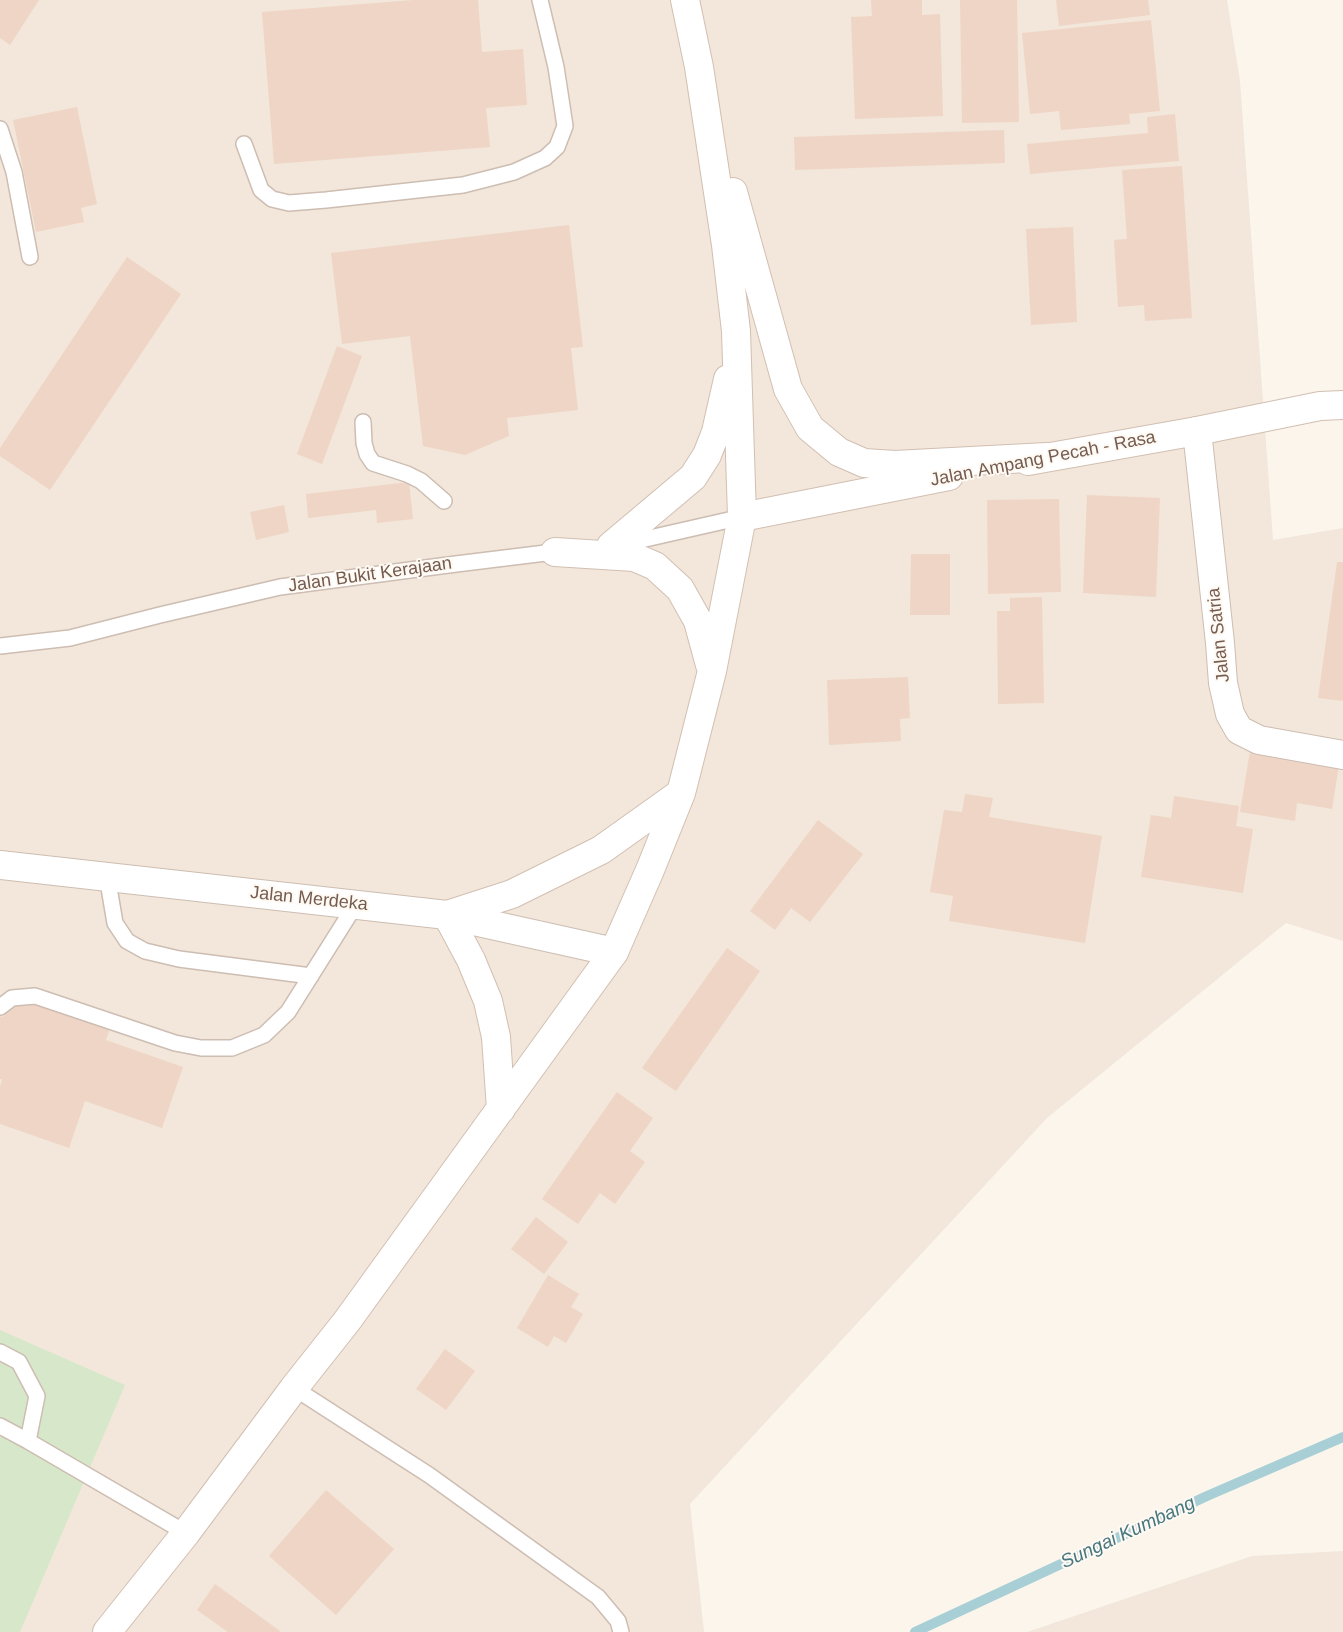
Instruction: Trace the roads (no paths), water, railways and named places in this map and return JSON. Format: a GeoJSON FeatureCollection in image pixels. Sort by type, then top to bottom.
{"type":"FeatureCollection","features":[{"type":"Feature","properties":{"kind":"main road"},"geometry":{"type":"LineString","coordinates":[[684,2],[699,67],[788,389],[810,428],[839,452],[864,463],[895,465],[1047,457]]}},
{"type":"Feature","properties":{"kind":"main road"},"geometry":{"type":"LineString","coordinates":[[107,1632],[186,1533],[294,1388],[347,1321],[614,952],[681,793],[712,671],[742,517],[736,331],[726,245],[699,67]]}},
{"type":"Feature","properties":{"kind":"main road"},"geometry":{"type":"LineString","coordinates":[[611,546],[693,477],[707,455],[716,432],[736,331]]}},
{"type":"Feature","properties":{"kind":"main road","name":"Jalan Ampang Pecah - Rasa"},"geometry":{"type":"LineString","coordinates":[[742,517],[1320,406],[1343,405]]}},
{"type":"Feature","properties":{"kind":"main road","name":"Jalan Satria"},"geometry":{"type":"LineString","coordinates":[[1197,431],[1223,683],[1230,714],[1239,730],[1259,740],[1343,755]]}},
{"type":"Feature","properties":{"kind":"main road"},"geometry":{"type":"LineString","coordinates":[[555,552],[634,557],[655,566],[680,589],[698,621],[712,671]]}},
{"type":"Feature","properties":{"kind":"main road"},"geometry":{"type":"LineString","coordinates":[[501,1109],[496,1037],[488,1001],[447,915],[512,894],[601,850],[681,793]]}},
{"type":"Feature","properties":{"kind":"main road","name":"Jalan Merdeka"},"geometry":{"type":"LineString","coordinates":[[0,865],[447,915],[614,952]]}},
{"type":"Feature","properties":{"kind":"lane"},"geometry":{"type":"LineString","coordinates":[[244,144],[261,190],[272,199],[289,202],[326,200],[464,185],[514,172],[545,158],[557,147],[565,126],[556,67],[540,0]]}},
{"type":"Feature","properties":{"kind":"lane"},"geometry":{"type":"LineString","coordinates":[[0,129],[14,172],[30,257]]}},
{"type":"Feature","properties":{"kind":"lane"},"geometry":{"type":"LineString","coordinates":[[363,422],[364,443],[367,454],[374,463],[407,474],[421,481],[444,501]]}},
{"type":"Feature","properties":{"kind":"lane","name":"Jalan Bukit Kerajaan"},"geometry":{"type":"LineString","coordinates":[[0,646],[70,638],[280,587],[611,546],[742,517]]}},
{"type":"Feature","properties":{"kind":"lane"},"geometry":{"type":"LineString","coordinates":[[107,876],[115,923],[127,941],[145,951],[178,959],[311,976]]}},
{"type":"Feature","properties":{"kind":"lane"},"geometry":{"type":"LineString","coordinates":[[4,998],[35,996],[175,1043],[201,1048],[232,1048],[264,1035],[288,1012],[356,904]]}},
{"type":"Feature","properties":{"kind":"lane"},"geometry":{"type":"LineString","coordinates":[[0,1352],[19,1362],[37,1396],[28,1441]]}},
{"type":"Feature","properties":{"kind":"lane"},"geometry":{"type":"LineString","coordinates":[[294,1388],[430,1476],[598,1597],[618,1621],[621,1632]]}},
{"type":"Feature","properties":{"kind":"lane"},"geometry":{"type":"LineString","coordinates":[[0,1426],[186,1533]]}},
{"type":"Feature","properties":{"kind":"waterway","name":"Sungai Kumbang"},"geometry":{"type":"LineString","coordinates":[[915,1632],[1207,1496],[1343,1437]]}}]}
